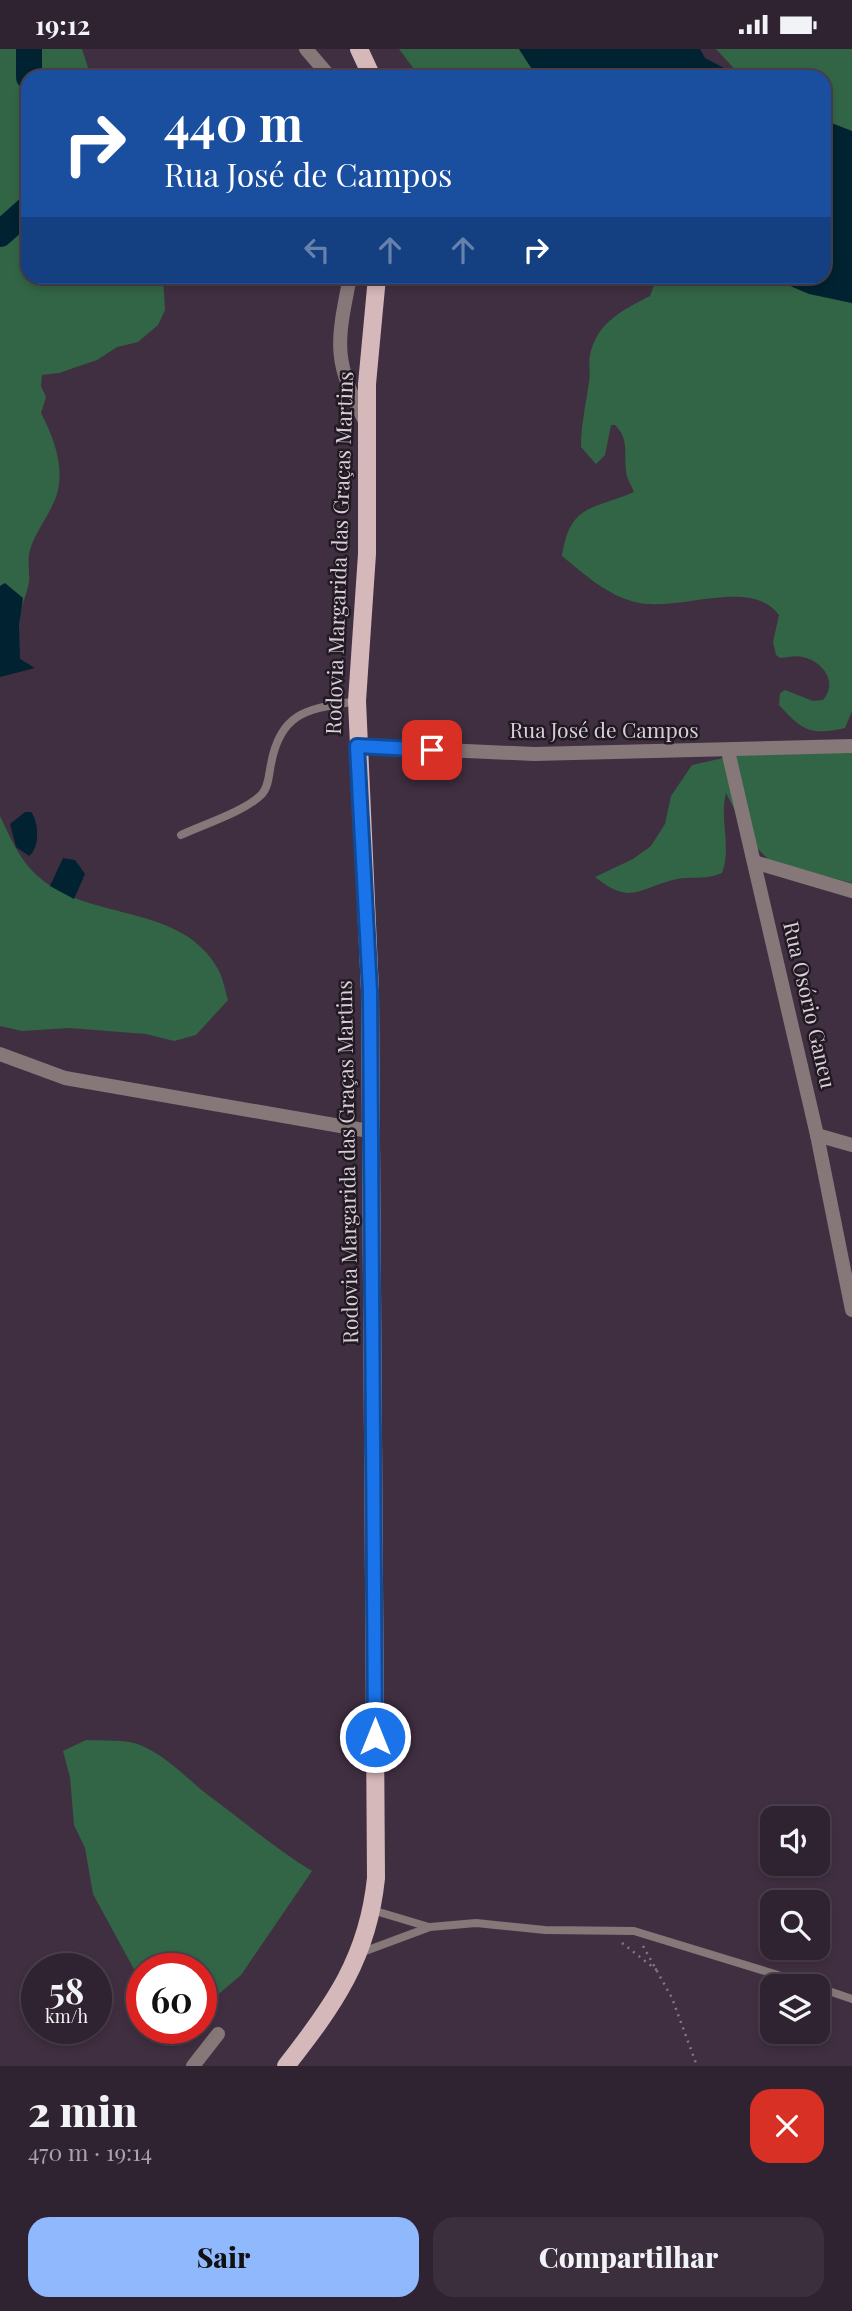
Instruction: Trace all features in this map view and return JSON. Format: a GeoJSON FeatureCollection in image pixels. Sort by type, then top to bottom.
{"type":"FeatureCollection","features":[{"type":"Feature","properties":{"kind":"main road"},"geometry":{"type":"LineString","coordinates":[[359,49],[369,70]]}},
{"type":"Feature","properties":{"kind":"main road","name":"Rodovia Margarida das Graças Martins"},"geometry":{"type":"LineString","coordinates":[[286,2066],[330,2008],[360,1953],[372,1910],[376,1844],[370,991],[357,701],[367,555],[367,426],[371,326],[376,284]]}},
{"type":"Feature","properties":{"kind":"street"},"geometry":{"type":"LineString","coordinates":[[306,49],[324,70]]}},
{"type":"Feature","properties":{"kind":"street"},"geometry":{"type":"LineString","coordinates":[[349,284],[339,331],[338,354],[344,379],[367,426]]}},
{"type":"Feature","properties":{"kind":"street","name":"Rua José de Campos"},"geometry":{"type":"LineString","coordinates":[[357,746],[534,754],[728,751],[852,745]]}},
{"type":"Feature","properties":{"kind":"street","name":"Rua Osório Ganeu"},"geometry":{"type":"LineString","coordinates":[[728,751],[817,1135],[852,1310]]}},
{"type":"Feature","properties":{"kind":"street"},"geometry":{"type":"LineString","coordinates":[[754,862],[852,891]]}},
{"type":"Feature","properties":{"kind":"street"},"geometry":{"type":"LineString","coordinates":[[0,1054],[65,1078],[369,1132]]}},
{"type":"Feature","properties":{"kind":"street"},"geometry":{"type":"LineString","coordinates":[[817,1135],[852,1145]]}},
{"type":"Feature","properties":{"kind":"street"},"geometry":{"type":"LineString","coordinates":[[193,2066],[218,2033]]}},
{"type":"Feature","properties":{"kind":"lane"},"geometry":{"type":"LineString","coordinates":[[181,835],[260,796],[267,782],[277,739],[285,726],[302,712],[357,701]]}},
{"type":"Feature","properties":{"kind":"lane"},"geometry":{"type":"LineString","coordinates":[[372,1910],[430,1927]]}},
{"type":"Feature","properties":{"kind":"lane"},"geometry":{"type":"LineString","coordinates":[[360,1953],[430,1927],[476,1923],[545,1930],[634,1931],[774,1974]]}},
{"type":"Feature","properties":{"kind":"lane"},"geometry":{"type":"LineString","coordinates":[[830,1992],[852,1999]]}},
{"type":"Feature","properties":{"kind":"path"},"geometry":{"type":"LineString","coordinates":[[609,1931],[658,1971]]}},
{"type":"Feature","properties":{"kind":"path"},"geometry":{"type":"LineString","coordinates":[[634,1931],[658,1971],[697,2066]]}},
{"type":"Feature","properties":{"kind":"green space"},"geometry":{"type":"Polygon","coordinates":[[[0,49],[82,49],[89,70],[21,70],[21,284],[163,284],[165,310],[158,325],[138,342],[117,347],[97,360],[59,373],[42,375],[41,386],[46,397],[41,413],[55,447],[60,471],[57,495],[30,550],[29,582],[20,625],[12,630],[0,623],[0,49]]]}},
{"type":"Feature","properties":{"kind":"green space"},"geometry":{"type":"Polygon","coordinates":[[[399,49],[519,49],[532,70],[415,70],[399,49]]]}},
{"type":"Feature","properties":{"kind":"green space"},"geometry":{"type":"Polygon","coordinates":[[[716,49],[852,49],[852,153],[831,148],[831,70],[736,70],[716,49]]]}},
{"type":"Feature","properties":{"kind":"green space"},"geometry":{"type":"Polygon","coordinates":[[[654,284],[786,284],[802,291],[852,303],[852,711],[845,728],[823,731],[808,729],[779,705],[780,693],[785,690],[813,701],[823,700],[829,680],[823,668],[811,660],[798,656],[780,658],[776,655],[773,642],[779,615],[767,604],[751,598],[732,597],[672,603],[635,602],[605,589],[562,556],[571,526],[577,517],[595,506],[634,492],[626,473],[625,446],[619,430],[615,425],[611,425],[605,455],[596,464],[581,447],[583,422],[590,379],[589,358],[593,344],[612,318],[650,296],[654,284]]]}},
{"type":"Feature","properties":{"kind":"green space"},"geometry":{"type":"Polygon","coordinates":[[[852,745],[852,883],[771,862],[752,843],[726,793],[726,853],[722,873],[679,879],[627,893],[607,886],[595,877],[633,859],[651,846],[665,824],[671,796],[692,765],[750,752],[852,745]]]}},
{"type":"Feature","properties":{"kind":"green space"},"geometry":{"type":"Polygon","coordinates":[[[0,816],[27,864],[40,878],[61,892],[159,923],[182,933],[202,948],[218,969],[228,1000],[196,1035],[174,1041],[146,1034],[69,1028],[22,1031],[0,1026],[0,816]]]}},
{"type":"Feature","properties":{"kind":"green space"},"geometry":{"type":"Polygon","coordinates":[[[86,1740],[140,1745],[168,1761],[259,1834],[312,1871],[241,1975],[217,1995],[217,1953],[126,1955],[93,1894],[85,1848],[74,1825],[70,1777],[63,1751],[86,1740]]]}},
{"type":"Feature","properties":{"kind":"water"},"geometry":{"type":"Polygon","coordinates":[[[519,49],[700,49],[705,58],[728,70],[532,70],[519,49]]]}},
{"type":"Feature","properties":{"kind":"water"},"geometry":{"type":"Polygon","coordinates":[[[831,123],[852,131],[852,303],[809,294],[786,284],[831,284],[831,123]]]}},
{"type":"Feature","properties":{"kind":"water"},"geometry":{"type":"Polygon","coordinates":[[[5,583],[23,598],[19,627],[20,659],[35,668],[0,677],[0,586],[5,583]]]}},
{"type":"Feature","properties":{"kind":"water"},"geometry":{"type":"Polygon","coordinates":[[[25,812],[31,812],[34,816],[37,828],[37,841],[29,856],[16,847],[10,824],[25,812]]]}},
{"type":"Feature","properties":{"kind":"water"},"geometry":{"type":"Polygon","coordinates":[[[63,858],[75,860],[85,874],[74,899],[50,886],[63,858]]]}},
{"type":"Feature","properties":{"kind":"waterway"},"geometry":{"type":"LineString","coordinates":[[29,49],[29,70]]}},
{"type":"Feature","properties":{"kind":"waterway"},"geometry":{"type":"LineString","coordinates":[[0,234],[21,215]]}},
{"type":"Feature","properties":{"kind":"route"},"geometry":{"type":"LineString","coordinates":[[375,1737],[370,991],[357,746],[432,750]]}}]}
